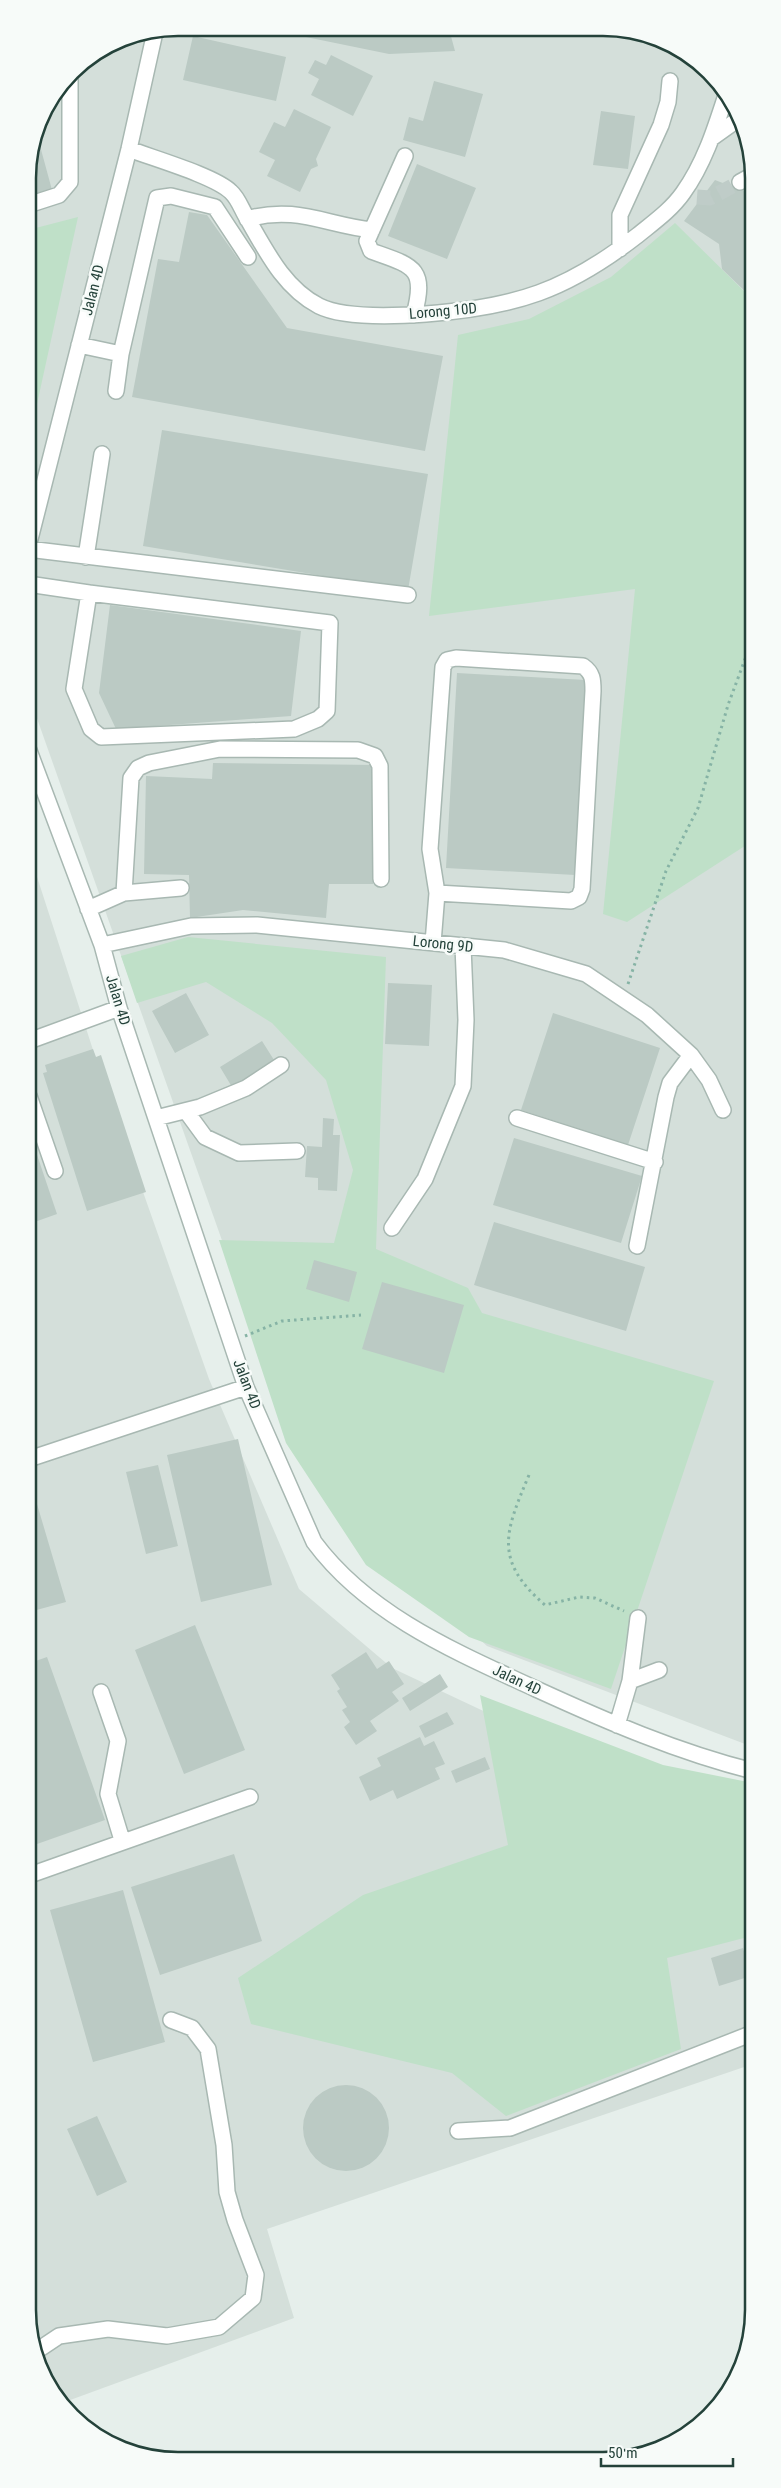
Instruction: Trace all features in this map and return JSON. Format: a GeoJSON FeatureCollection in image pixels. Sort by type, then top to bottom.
{"type":"FeatureCollection","features":[{"type":"Feature","properties":{"kind":"street","name":"Jalan 4D"},"geometry":{"type":"LineString","coordinates":[[37,513],[129,149],[155,38]]}},
{"type":"Feature","properties":{"kind":"street"},"geometry":{"type":"LineString","coordinates":[[620,248],[620,215],[661,125],[668,102],[670,81]]}},
{"type":"Feature","properties":{"kind":"street"},"geometry":{"type":"LineString","coordinates":[[37,202],[60,195],[70,182],[70,87]]}},
{"type":"Feature","properties":{"kind":"street","name":"Lorong 10D"},"geometry":{"type":"LineString","coordinates":[[129,149],[217,182],[232,192],[272,261],[295,289],[320,307],[357,315],[414,315],[470,310],[517,302],[569,282],[620,248],[690,195],[723,103]]}},
{"type":"Feature","properties":{"kind":"street"},"geometry":{"type":"LineString","coordinates":[[712,138],[733,123]]}},
{"type":"Feature","properties":{"kind":"street"},"geometry":{"type":"LineString","coordinates":[[405,156],[367,241],[371,251],[412,267],[418,277],[419,294],[414,315]]}},
{"type":"Feature","properties":{"kind":"street"},"geometry":{"type":"LineString","coordinates":[[116,391],[122,354],[157,198],[170,196],[215,207],[248,257]]}},
{"type":"Feature","properties":{"kind":"street"},"geometry":{"type":"LineString","coordinates":[[247,219],[268,213],[291,214],[372,230]]}},
{"type":"Feature","properties":{"kind":"street"},"geometry":{"type":"LineString","coordinates":[[79,345],[122,354]]}},
{"type":"Feature","properties":{"kind":"street"},"geometry":{"type":"LineString","coordinates":[[86,556],[102,454]]}},
{"type":"Feature","properties":{"kind":"street"},"geometry":{"type":"LineString","coordinates":[[37,549],[408,595]]}},
{"type":"Feature","properties":{"kind":"street"},"geometry":{"type":"LineString","coordinates":[[37,585],[89,594],[330,623],[327,711],[318,718],[294,729],[102,738],[91,729],[74,689],[89,594]]}},
{"type":"Feature","properties":{"kind":"street"},"geometry":{"type":"LineString","coordinates":[[433,943],[437,892],[430,849],[443,668],[446,660],[456,658],[582,666],[589,670],[593,679],[593,691],[582,889],[579,897],[571,901],[437,892]]}},
{"type":"Feature","properties":{"kind":"street"},"geometry":{"type":"LineString","coordinates":[[124,893],[131,778],[138,768],[149,763],[220,749],[358,750],[374,756],[380,766],[381,879]]}},
{"type":"Feature","properties":{"kind":"street","name":"Jalan 4D"},"geometry":{"type":"LineString","coordinates":[[37,771],[102,945],[119,1008],[246,1387],[314,1542],[329,1562],[385,1610],[446,1648],[617,1725],[707,1759],[744,1769]]}},
{"type":"Feature","properties":{"kind":"street"},"geometry":{"type":"LineString","coordinates":[[88,909],[124,893],[181,888]]}},
{"type":"Feature","properties":{"kind":"street","name":"Lorong 9D"},"geometry":{"type":"LineString","coordinates":[[102,945],[191,926],[257,925],[504,950],[586,974],[648,1015],[691,1055],[709,1080],[723,1110]]}},
{"type":"Feature","properties":{"kind":"street"},"geometry":{"type":"LineString","coordinates":[[392,1228],[425,1179],[463,1086],[466,1020],[464,946]]}},
{"type":"Feature","properties":{"kind":"street"},"geometry":{"type":"LineString","coordinates":[[37,1038],[119,1008]]}},
{"type":"Feature","properties":{"kind":"street"},"geometry":{"type":"LineString","coordinates":[[637,1246],[670,1083],[691,1055]]}},
{"type":"Feature","properties":{"kind":"street"},"geometry":{"type":"LineString","coordinates":[[156,1118],[186,1111],[246,1088],[281,1064]]}},
{"type":"Feature","properties":{"kind":"street"},"geometry":{"type":"LineString","coordinates":[[186,1111],[205,1137],[239,1153],[296,1151]]}},
{"type":"Feature","properties":{"kind":"street"},"geometry":{"type":"LineString","coordinates":[[37,1118],[55,1171]]}},
{"type":"Feature","properties":{"kind":"street"},"geometry":{"type":"LineString","coordinates":[[516,1118],[655,1162]]}},
{"type":"Feature","properties":{"kind":"street"},"geometry":{"type":"LineString","coordinates":[[36,1453],[246,1387]]}},
{"type":"Feature","properties":{"kind":"street"},"geometry":{"type":"LineString","coordinates":[[617,1725],[630,1681],[638,1618]]}},
{"type":"Feature","properties":{"kind":"street"},"geometry":{"type":"LineString","coordinates":[[630,1681],[659,1670]]}},
{"type":"Feature","properties":{"kind":"street"},"geometry":{"type":"LineString","coordinates":[[101,1692],[118,1741],[108,1794],[122,1840]]}},
{"type":"Feature","properties":{"kind":"street"},"geometry":{"type":"LineString","coordinates":[[36,1873],[122,1840],[250,1797]]}},
{"type":"Feature","properties":{"kind":"street"},"geometry":{"type":"LineString","coordinates":[[42,2348],[59,2336],[108,2329],[167,2336],[220,2328],[253,2298],[256,2274],[235,2220],[227,2192],[224,2145],[208,2049],[192,2028],[171,2020]]}},
{"type":"Feature","properties":{"kind":"street"},"geometry":{"type":"LineString","coordinates":[[458,2131],[510,2128],[744,2036]]}},
{"type":"Feature","properties":{"kind":"path"},"geometry":{"type":"LineString","coordinates":[[623,999],[666,871],[698,808],[728,706],[745,660]]}},
{"type":"Feature","properties":{"kind":"path"},"geometry":{"type":"LineString","coordinates":[[231,1342],[282,1321],[362,1315]]}},
{"type":"Feature","properties":{"kind":"path"},"geometry":{"type":"LineString","coordinates":[[529,1475],[514,1510],[508,1545],[512,1567],[532,1594],[544,1605],[579,1597],[595,1598],[638,1618]]}},
{"type":"Feature","properties":{"kind":"shaded area"},"geometry":{"type":"Polygon","coordinates":[[[603,36],[631,39],[649,44],[674,55],[710,85],[721,99],[737,132],[742,150],[745,178],[744,1744],[487,1646],[370,1540],[286,1421],[37,718],[37,159],[41,141],[55,107],[78,78],[99,60],[115,51],[141,41],[159,37],[603,36]]]}},
{"type":"Feature","properties":{"kind":"shaded area"},"geometry":{"type":"Polygon","coordinates":[[[37,876],[94,1053],[209,1379],[299,1589],[392,1668],[632,1781],[744,1811],[744,2067],[267,2229],[294,2318],[70,2400],[55,2381],[44,2356],[39,2338],[36,2310],[37,876]]]}},
{"type":"Feature","properties":{"kind":"green space"},"geometry":{"type":"Polygon","coordinates":[[[78,217],[37,404],[37,228],[78,217]]]}},
{"type":"Feature","properties":{"kind":"green space"},"geometry":{"type":"Polygon","coordinates":[[[675,223],[745,292],[745,846],[627,922],[603,914],[635,589],[429,616],[458,335],[529,319],[611,277],[675,223]]]}},
{"type":"Feature","properties":{"kind":"green space"},"geometry":{"type":"Polygon","coordinates":[[[188,937],[386,957],[376,1249],[468,1288],[482,1313],[714,1381],[611,1689],[469,1637],[366,1565],[286,1443],[219,1240],[334,1243],[353,1170],[326,1080],[272,1023],[206,982],[137,1003],[121,956],[188,937]]]}},
{"type":"Feature","properties":{"kind":"green space"},"geometry":{"type":"Polygon","coordinates":[[[480,1695],[663,1765],[744,1781],[744,1938],[667,1958],[681,2049],[506,2116],[452,2073],[251,2024],[238,1978],[363,1895],[508,1845],[480,1695]]]}},
{"type":"Feature","properties":{"kind":"building"},"geometry":{"type":"Polygon","coordinates":[[[193,36],[286,57],[276,101],[183,80],[193,36]]]}},
{"type":"Feature","properties":{"kind":"building"},"geometry":{"type":"Polygon","coordinates":[[[301,36],[451,36],[455,51],[389,54],[301,36]]]}},
{"type":"Feature","properties":{"kind":"building"},"geometry":{"type":"Polygon","coordinates":[[[331,55],[373,76],[353,116],[311,95],[319,79],[308,73],[315,60],[326,65],[331,55]]]}},
{"type":"Feature","properties":{"kind":"building"},"geometry":{"type":"Polygon","coordinates":[[[434,81],[483,94],[465,157],[403,140],[409,117],[423,121],[434,81]]]}},
{"type":"Feature","properties":{"kind":"building"},"geometry":{"type":"Polygon","coordinates":[[[294,109],[331,127],[316,159],[318,166],[311,169],[300,192],[267,176],[275,160],[259,152],[274,122],[285,127],[294,109]]]}},
{"type":"Feature","properties":{"kind":"building"},"geometry":{"type":"Polygon","coordinates":[[[601,111],[635,116],[628,169],[593,165],[601,111]]]}},
{"type":"Feature","properties":{"kind":"building"},"geometry":{"type":"Polygon","coordinates":[[[40,146],[52,190],[37,194],[37,159],[40,146]]]}},
{"type":"Feature","properties":{"kind":"building"},"geometry":{"type":"Polygon","coordinates":[[[417,164],[476,188],[447,259],[388,236],[417,164]]]}},
{"type":"Feature","properties":{"kind":"building"},"geometry":{"type":"Polygon","coordinates":[[[715,180],[745,192],[745,291],[722,269],[719,244],[684,221],[715,180]]]}},
{"type":"Feature","properties":{"kind":"building"},"geometry":{"type":"Polygon","coordinates":[[[189,212],[207,215],[287,328],[443,356],[425,451],[132,397],[158,259],[179,262],[189,212]]]}},
{"type":"Feature","properties":{"kind":"building"},"geometry":{"type":"Polygon","coordinates":[[[162,430],[428,474],[408,590],[143,546],[162,430]]]}},
{"type":"Feature","properties":{"kind":"building"},"geometry":{"type":"Polygon","coordinates":[[[110,605],[301,631],[291,716],[116,729],[99,693],[110,605]]]}},
{"type":"Feature","properties":{"kind":"building"},"geometry":{"type":"Polygon","coordinates":[[[457,673],[586,680],[575,875],[446,868],[457,673]]]}},
{"type":"Feature","properties":{"kind":"building"},"geometry":{"type":"Polygon","coordinates":[[[213,763],[376,765],[373,884],[329,884],[326,918],[243,910],[190,918],[189,875],[144,874],[146,776],[212,779],[213,763]]]}},
{"type":"Feature","properties":{"kind":"building"},"geometry":{"type":"Polygon","coordinates":[[[388,983],[432,985],[429,1046],[385,1044],[388,983]]]}},
{"type":"Feature","properties":{"kind":"building"},"geometry":{"type":"Polygon","coordinates":[[[186,993],[209,1035],[175,1053],[152,1011],[186,993]]]}},
{"type":"Feature","properties":{"kind":"building"},"geometry":{"type":"Polygon","coordinates":[[[553,1013],[660,1048],[628,1145],[521,1110],[553,1013]]]}},
{"type":"Feature","properties":{"kind":"building"},"geometry":{"type":"Polygon","coordinates":[[[262,1041],[274,1060],[232,1087],[220,1067],[262,1041]]]}},
{"type":"Feature","properties":{"kind":"building"},"geometry":{"type":"Polygon","coordinates":[[[93,1049],[96,1057],[101,1055],[146,1192],[87,1211],[43,1073],[47,1072],[45,1065],[93,1049]]]}},
{"type":"Feature","properties":{"kind":"building"},"geometry":{"type":"Polygon","coordinates":[[[323,1118],[334,1119],[333,1135],[340,1135],[337,1191],[318,1190],[318,1178],[305,1177],[307,1146],[322,1147],[323,1118]]]}},
{"type":"Feature","properties":{"kind":"building"},"geometry":{"type":"Polygon","coordinates":[[[514,1138],[642,1176],[621,1243],[493,1205],[514,1138]]]}},
{"type":"Feature","properties":{"kind":"building"},"geometry":{"type":"Polygon","coordinates":[[[37,1153],[57,1214],[37,1221],[37,1153]]]}},
{"type":"Feature","properties":{"kind":"building"},"geometry":{"type":"Polygon","coordinates":[[[494,1222],[645,1267],[626,1331],[474,1285],[494,1222]]]}},
{"type":"Feature","properties":{"kind":"building"},"geometry":{"type":"Polygon","coordinates":[[[314,1260],[357,1272],[349,1302],[306,1289],[314,1260]]]}},
{"type":"Feature","properties":{"kind":"building"},"geometry":{"type":"Polygon","coordinates":[[[382,1282],[464,1305],[444,1373],[362,1349],[382,1282]]]}},
{"type":"Feature","properties":{"kind":"building"},"geometry":{"type":"Polygon","coordinates":[[[238,1439],[272,1585],[201,1602],[167,1455],[238,1439]]]}},
{"type":"Feature","properties":{"kind":"building"},"geometry":{"type":"Polygon","coordinates":[[[158,1465],[178,1546],[146,1554],[126,1472],[158,1465]]]}},
{"type":"Feature","properties":{"kind":"building"},"geometry":{"type":"Polygon","coordinates":[[[36,1502],[66,1602],[36,1610],[36,1502]]]}},
{"type":"Feature","properties":{"kind":"building"},"geometry":{"type":"Polygon","coordinates":[[[195,1625],[245,1750],[184,1774],[135,1650],[195,1625]]]}},
{"type":"Feature","properties":{"kind":"building"},"geometry":{"type":"Polygon","coordinates":[[[366,1652],[377,1669],[389,1661],[404,1684],[392,1692],[399,1701],[370,1721],[377,1731],[356,1745],[344,1727],[350,1722],[342,1710],[347,1707],[337,1691],[340,1689],[331,1675],[366,1652]]]}},
{"type":"Feature","properties":{"kind":"building"},"geometry":{"type":"Polygon","coordinates":[[[47,1657],[105,1820],[37,1844],[36,1842],[36,1661],[47,1657]]]}},
{"type":"Feature","properties":{"kind":"building"},"geometry":{"type":"Polygon","coordinates":[[[440,1674],[448,1687],[410,1711],[402,1698],[440,1674]]]}},
{"type":"Feature","properties":{"kind":"building"},"geometry":{"type":"Polygon","coordinates":[[[447,1712],[454,1724],[425,1738],[419,1726],[447,1712]]]}},
{"type":"Feature","properties":{"kind":"building"},"geometry":{"type":"Polygon","coordinates":[[[420,1737],[424,1746],[434,1741],[445,1764],[435,1768],[440,1779],[397,1799],[393,1790],[370,1801],[359,1777],[381,1766],[377,1758],[420,1737]]]}},
{"type":"Feature","properties":{"kind":"building"},"geometry":{"type":"Polygon","coordinates":[[[485,1757],[490,1769],[456,1783],[451,1771],[485,1757]]]}},
{"type":"Feature","properties":{"kind":"building"},"geometry":{"type":"Polygon","coordinates":[[[234,1854],[262,1941],[160,1975],[131,1887],[234,1854]]]}},
{"type":"Feature","properties":{"kind":"building"},"geometry":{"type":"Polygon","coordinates":[[[123,1890],[165,2042],[93,2062],[50,1910],[123,1890]]]}},
{"type":"Feature","properties":{"kind":"building"},"geometry":{"type":"Polygon","coordinates":[[[743,1948],[744,1978],[719,1986],[711,1958],[743,1948]]]}},
{"type":"Feature","properties":{"kind":"building"},"geometry":{"type":"Polygon","coordinates":[[[338,2085],[354,2085],[363,2088],[377,2097],[386,2111],[389,2128],[386,2145],[377,2159],[363,2168],[354,2171],[338,2171],[322,2164],[310,2152],[303,2136],[303,2120],[310,2104],[322,2092],[338,2085]]]}},
{"type":"Feature","properties":{"kind":"building"},"geometry":{"type":"Polygon","coordinates":[[[97,2116],[127,2182],[97,2196],[67,2129],[97,2116]]]}},
{"type":"Feature","properties":{"kind":"tunnel"},"geometry":{"type":"LineString","coordinates":[[697,197],[710,198],[740,182]]}}]}
